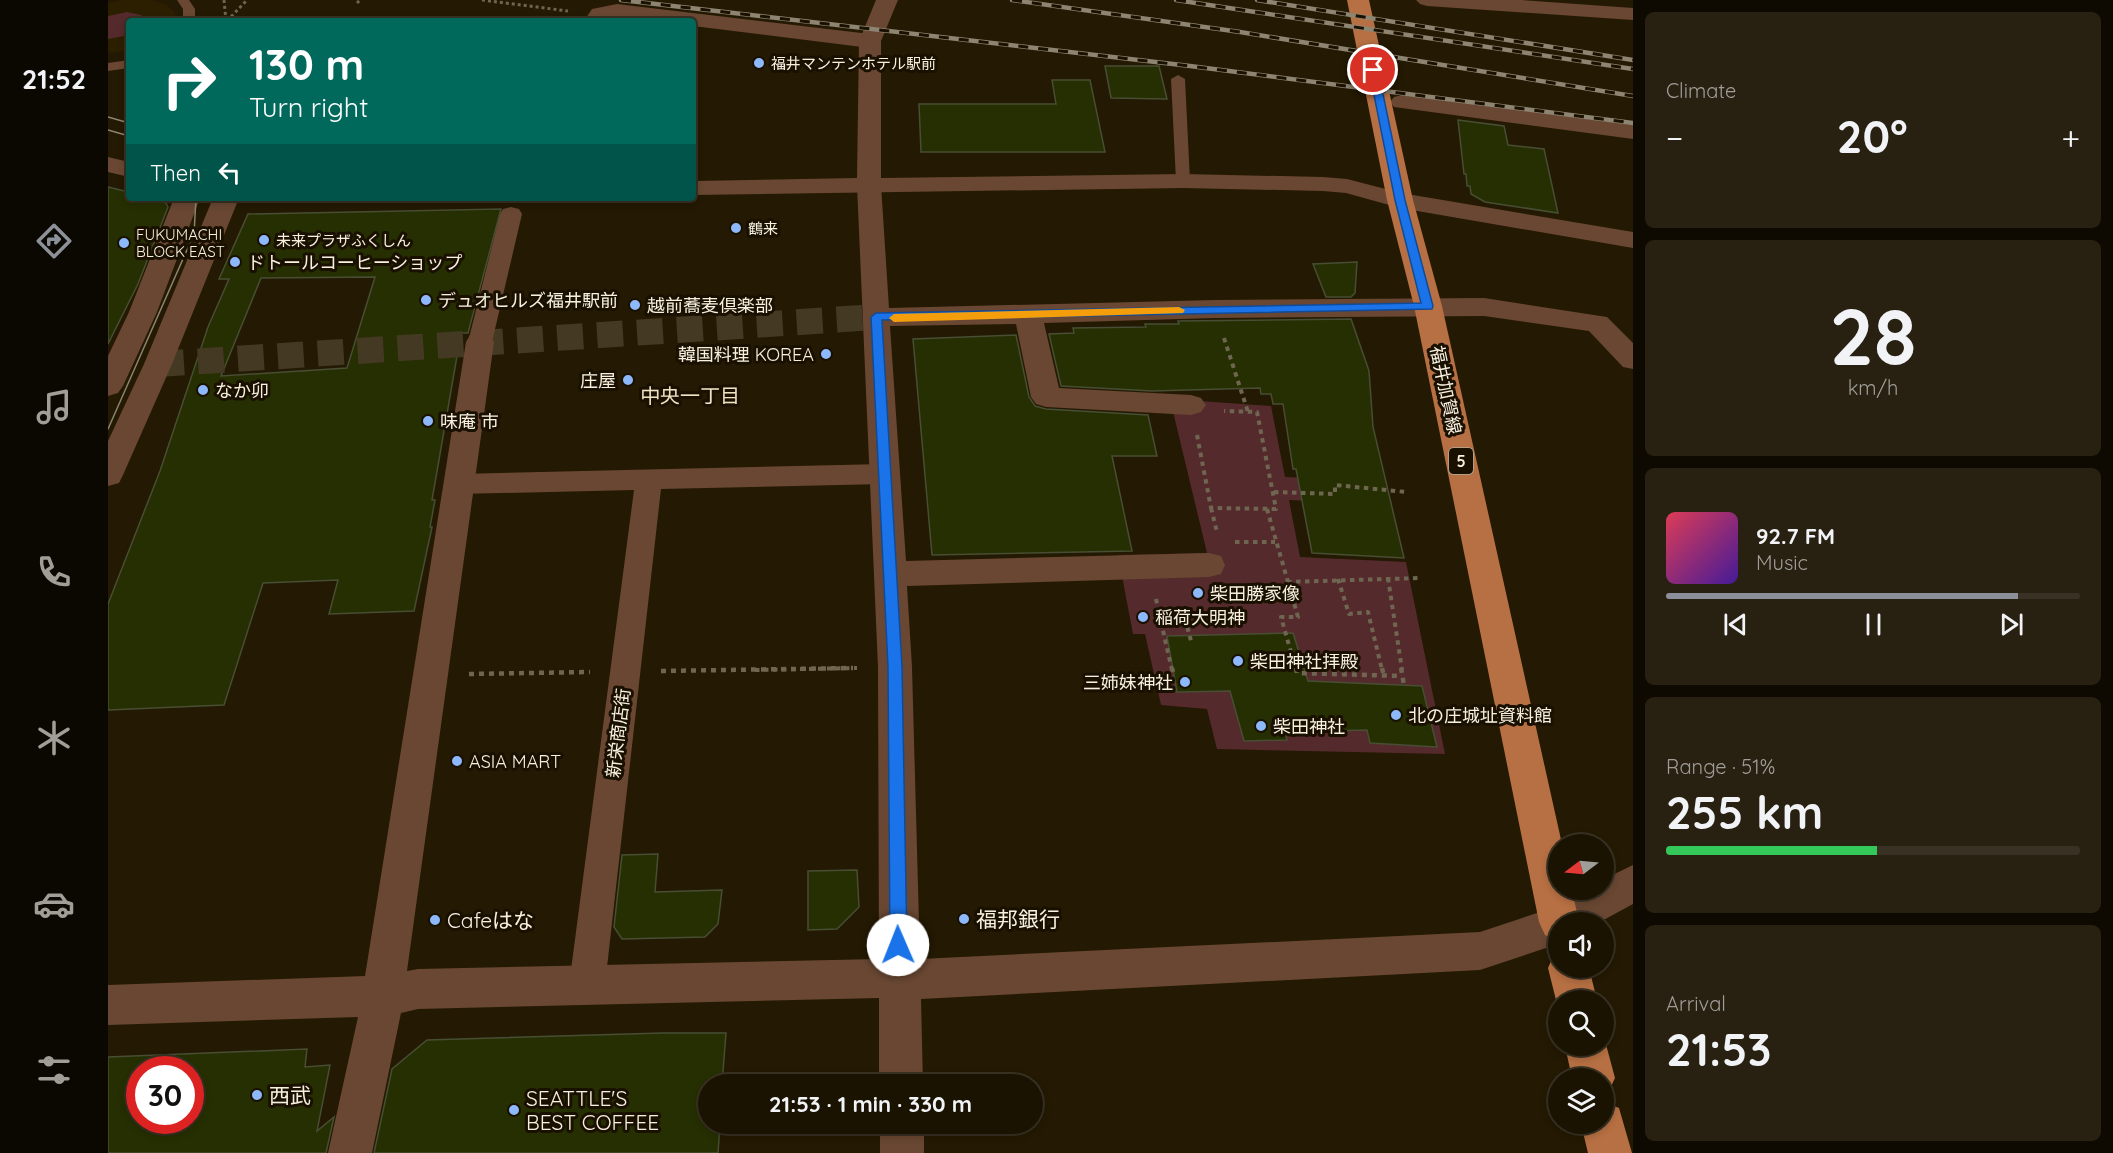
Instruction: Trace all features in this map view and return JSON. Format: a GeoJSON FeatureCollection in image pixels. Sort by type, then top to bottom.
{"type":"FeatureCollection","features":[{"type":"Feature","properties":{"kind":"main road","name":"福井加賀線"},"geometry":{"type":"LineString","coordinates":[[1358,0],[1400,200],[1428,306],[1558,912]]}},
{"type":"Feature","properties":{"kind":"main road"},"geometry":{"type":"LineString","coordinates":[[1605,1134],[1610,1153]]}},
{"type":"Feature","properties":{"kind":"street"},"geometry":{"type":"LineString","coordinates":[[887,0],[870,41],[869,185],[895,667],[902,1074]]}},
{"type":"Feature","properties":{"kind":"street"},"geometry":{"type":"LineString","coordinates":[[1426,0],[1597,6],[1633,14]]}},
{"type":"Feature","properties":{"kind":"street"},"geometry":{"type":"LineString","coordinates":[[597,18],[600,14],[617,10],[682,18]]}},
{"type":"Feature","properties":{"kind":"street"},"geometry":{"type":"LineString","coordinates":[[696,20],[870,41]]}},
{"type":"Feature","properties":{"kind":"street"},"geometry":{"type":"LineString","coordinates":[[1402,102],[1633,132]]}},
{"type":"Feature","properties":{"kind":"street"},"geometry":{"type":"LineString","coordinates":[[108,164],[126,169]]}},
{"type":"Feature","properties":{"kind":"street"},"geometry":{"type":"LineString","coordinates":[[696,188],[1183,181],[1336,185],[1400,200],[1633,240]]}},
{"type":"Feature","properties":{"kind":"street"},"geometry":{"type":"LineString","coordinates":[[108,386],[143,312],[186,201]]}},
{"type":"Feature","properties":{"kind":"street"},"geometry":{"type":"LineString","coordinates":[[108,475],[158,364],[225,201]]}},
{"type":"Feature","properties":{"kind":"street"},"geometry":{"type":"LineString","coordinates":[[350,1153],[383,996],[480,342],[511,214]]}},
{"type":"Feature","properties":{"kind":"street"},"geometry":{"type":"LineString","coordinates":[[876,317],[1215,309],[1484,307],[1588,320],[1604,329],[1633,360]]}},
{"type":"Feature","properties":{"kind":"street"},"geometry":{"type":"LineString","coordinates":[[1028,315],[1046,397],[1192,408]]}},
{"type":"Feature","properties":{"kind":"street"},"geometry":{"type":"LineString","coordinates":[[459,484],[884,474]]}},
{"type":"Feature","properties":{"kind":"street","name":"新栄商店街"},"geometry":{"type":"LineString","coordinates":[[587,985],[649,480]]}},
{"type":"Feature","properties":{"kind":"street"},"geometry":{"type":"LineString","coordinates":[[891,574],[1135,566],[1214,553]]}},
{"type":"Feature","properties":{"kind":"street"},"geometry":{"type":"LineString","coordinates":[[1580,912],[1633,883]]}},
{"type":"Feature","properties":{"kind":"street"},"geometry":{"type":"LineString","coordinates":[[108,1005],[383,996],[418,989],[941,979],[1480,951],[1548,927]]}},
{"type":"Feature","properties":{"kind":"street"},"geometry":{"type":"LineString","coordinates":[[902,1134],[902,1153]]}},
{"type":"Feature","properties":{"kind":"lane"},"geometry":{"type":"LineString","coordinates":[[183,0],[189,9],[189,18]]}},
{"type":"Feature","properties":{"kind":"lane"},"geometry":{"type":"LineString","coordinates":[[108,67],[126,64]]}},
{"type":"Feature","properties":{"kind":"lane"},"geometry":{"type":"LineString","coordinates":[[1178,79],[1183,181]]}},
{"type":"Feature","properties":{"kind":"path"},"geometry":{"type":"LineString","coordinates":[[224,0],[226,18]]}},
{"type":"Feature","properties":{"kind":"path"},"geometry":{"type":"LineString","coordinates":[[229,18],[247,0]]}},
{"type":"Feature","properties":{"kind":"path"},"geometry":{"type":"LineString","coordinates":[[357,3],[360,0]]}},
{"type":"Feature","properties":{"kind":"path"},"geometry":{"type":"LineString","coordinates":[[482,0],[572,11]]}},
{"type":"Feature","properties":{"kind":"path"},"geometry":{"type":"LineString","coordinates":[[1215,309],[1248,411]]}},
{"type":"Feature","properties":{"kind":"path"},"geometry":{"type":"LineString","coordinates":[[1211,508],[1276,509],[1257,412],[1192,408],[1211,508],[1214,553]]}},
{"type":"Feature","properties":{"kind":"path"},"geometry":{"type":"LineString","coordinates":[[1274,492],[1335,495],[1335,485],[1406,492]]}},
{"type":"Feature","properties":{"kind":"path"},"geometry":{"type":"LineString","coordinates":[[1267,509],[1298,617],[1281,616],[1297,673],[1402,676]]}},
{"type":"Feature","properties":{"kind":"path"},"geometry":{"type":"LineString","coordinates":[[1135,566],[1139,586],[1154,585],[1173,672]]}},
{"type":"Feature","properties":{"kind":"path"},"geometry":{"type":"LineString","coordinates":[[1388,578],[1404,685]]}},
{"type":"Feature","properties":{"kind":"path"},"geometry":{"type":"LineString","coordinates":[[1287,582],[1421,578]]}},
{"type":"Feature","properties":{"kind":"path"},"geometry":{"type":"LineString","coordinates":[[1338,579],[1349,614],[1368,612],[1384,677]]}},
{"type":"Feature","properties":{"kind":"path"},"geometry":{"type":"LineString","coordinates":[[1161,622],[1186,622],[1191,641]]}},
{"type":"Feature","properties":{"kind":"shaded area"},"geometry":{"type":"Polygon","coordinates":[[[122,0],[151,0],[166,4],[175,13],[175,18],[126,18],[126,50],[108,53],[108,3],[122,0]]]}},
{"type":"Feature","properties":{"kind":"shaded area"},"geometry":{"type":"Polygon","coordinates":[[[127,12],[141,15],[144,18],[126,18],[126,36],[108,39],[108,16],[127,12]]]}},
{"type":"Feature","properties":{"kind":"shaded area"},"geometry":{"type":"Polygon","coordinates":[[[1170,399],[1271,406],[1285,477],[1386,481],[1392,505],[1289,500],[1300,557],[1406,562],[1445,754],[1217,749],[1207,709],[1161,705],[1145,634],[1133,634],[1118,555],[1207,553],[1170,399]]]}},
{"type":"Feature","properties":{"kind":"building"},"geometry":{"type":"Polygon","coordinates":[[[1105,66],[1159,66],[1167,99],[1111,98],[1105,66]]]}},
{"type":"Feature","properties":{"kind":"building"},"geometry":{"type":"Polygon","coordinates":[[[1052,80],[1090,80],[1105,152],[921,152],[919,104],[1056,104],[1052,80]]]}},
{"type":"Feature","properties":{"kind":"building"},"geometry":{"type":"Polygon","coordinates":[[[1458,120],[1504,126],[1508,145],[1544,149],[1558,213],[1485,202],[1471,194],[1470,186],[1467,186],[1466,174],[1464,174],[1458,120]]]}},
{"type":"Feature","properties":{"kind":"building"},"geometry":{"type":"Polygon","coordinates":[[[108,187],[126,191],[126,201],[160,201],[166,203],[168,207],[138,284],[108,344],[108,187]]]}},
{"type":"Feature","properties":{"kind":"building"},"geometry":{"type":"Polygon","coordinates":[[[501,209],[468,333],[461,333],[432,500],[435,500],[430,527],[432,527],[414,611],[329,614],[338,580],[263,583],[224,705],[108,710],[108,604],[160,471],[208,327],[229,279],[219,279],[248,214],[501,209]],[[375,277],[261,278],[221,376],[347,368],[375,277]]]}},
{"type":"Feature","properties":{"kind":"building"},"geometry":{"type":"Polygon","coordinates":[[[1357,262],[1355,293],[1351,297],[1326,297],[1313,264],[1357,262]]]}},
{"type":"Feature","properties":{"kind":"building"},"geometry":{"type":"Polygon","coordinates":[[[1351,319],[1369,371],[1373,427],[1404,558],[1312,553],[1296,469],[1293,469],[1283,404],[1273,404],[1271,394],[1261,394],[1260,388],[1152,391],[1061,386],[1049,334],[1074,333],[1073,328],[1146,327],[1145,324],[1179,324],[1178,321],[1351,319]]]}},
{"type":"Feature","properties":{"kind":"building"},"geometry":{"type":"Polygon","coordinates":[[[1016,335],[1029,397],[1035,406],[1046,409],[1148,415],[1157,456],[1112,456],[1132,551],[932,555],[913,339],[1016,335]]]}},
{"type":"Feature","properties":{"kind":"building"},"geometry":{"type":"Polygon","coordinates":[[[1293,633],[1308,681],[1422,686],[1437,747],[1370,743],[1367,730],[1285,732],[1287,740],[1244,741],[1230,691],[1177,692],[1167,636],[1293,633]]]}},
{"type":"Feature","properties":{"kind":"building"},"geometry":{"type":"Polygon","coordinates":[[[658,854],[655,892],[722,890],[718,924],[705,937],[622,939],[614,927],[622,855],[658,854]]]}},
{"type":"Feature","properties":{"kind":"building"},"geometry":{"type":"Polygon","coordinates":[[[857,870],[859,907],[837,929],[808,930],[808,871],[857,870]]]}},
{"type":"Feature","properties":{"kind":"building"},"geometry":{"type":"Polygon","coordinates":[[[726,1033],[723,1074],[698,1074],[698,1134],[719,1134],[718,1153],[374,1153],[392,1069],[427,1040],[726,1033]]]}},
{"type":"Feature","properties":{"kind":"building","name":"西武"},"geometry":{"type":"Polygon","coordinates":[[[307,1049],[305,1067],[330,1065],[317,1131],[334,1117],[326,1153],[108,1153],[108,1057],[126,1056],[126,1134],[204,1134],[204,1056],[133,1056],[307,1049]]]}},
{"type":"Feature","properties":{"kind":"tunnel"},"geometry":{"type":"LineString","coordinates":[[158,364],[876,317]]}},
{"type":"Feature","properties":{"kind":"tram line"},"geometry":{"type":"LineString","coordinates":[[108,117],[126,122]]}},
{"type":"Feature","properties":{"kind":"tram line"},"geometry":{"type":"LineString","coordinates":[[108,130],[126,135]]}},
{"type":"Feature","properties":{"kind":"tram line"},"geometry":{"type":"LineString","coordinates":[[108,429],[194,234],[196,201]]}},
{"type":"Feature","properties":{"kind":"railway"},"geometry":{"type":"LineString","coordinates":[[621,0],[1190,66],[1633,123]]}},
{"type":"Feature","properties":{"kind":"railway"},"geometry":{"type":"LineString","coordinates":[[1012,0],[1240,32],[1633,96]]}},
{"type":"Feature","properties":{"kind":"railway"},"geometry":{"type":"LineString","coordinates":[[1176,0],[1633,69]]}},
{"type":"Feature","properties":{"kind":"railway"},"geometry":{"type":"LineString","coordinates":[[1257,0],[1633,60]]}},
{"type":"Feature","properties":{"kind":"slow traffic"},"geometry":{"type":"LineString","coordinates":[[894,318],[1179,310]]}},
{"type":"Feature","properties":{"kind":"place","name":"福井マンテンホテル駅前"},"geometry":{"type":"Point","coordinates":[759,63]}},
{"type":"Feature","properties":{"kind":"place","name":"鶴来"},"geometry":{"type":"Point","coordinates":[736,228]}},
{"type":"Feature","properties":{"kind":"place","name":"未来プラザふくしん"},"geometry":{"type":"Point","coordinates":[264,240]}},
{"type":"Feature","properties":{"kind":"place","name":"FUKUMACHI BLOCK EAST"},"geometry":{"type":"Point","coordinates":[124,243]}},
{"type":"Feature","properties":{"kind":"place","name":"ドトールコーヒーショップ"},"geometry":{"type":"Point","coordinates":[235,262]}},
{"type":"Feature","properties":{"kind":"place","name":"デュオヒルズ福井駅前"},"geometry":{"type":"Point","coordinates":[426,300]}},
{"type":"Feature","properties":{"kind":"place","name":"越前蕎麦倶楽部"},"geometry":{"type":"Point","coordinates":[635,305]}},
{"type":"Feature","properties":{"kind":"place","name":"韓国料理 KOREA"},"geometry":{"type":"Point","coordinates":[826,354]}},
{"type":"Feature","properties":{"kind":"place","name":"庄屋"},"geometry":{"type":"Point","coordinates":[628,380]}},
{"type":"Feature","properties":{"kind":"place","name":"なか卯"},"geometry":{"type":"Point","coordinates":[203,390]}},
{"type":"Feature","properties":{"kind":"place","name":"味庵 市"},"geometry":{"type":"Point","coordinates":[428,421]}},
{"type":"Feature","properties":{"kind":"place","name":"柴田勝家像"},"geometry":{"type":"Point","coordinates":[1198,593]}},
{"type":"Feature","properties":{"kind":"place","name":"稲荷大明神"},"geometry":{"type":"Point","coordinates":[1143,617]}},
{"type":"Feature","properties":{"kind":"place","name":"柴田神社拝殿"},"geometry":{"type":"Point","coordinates":[1238,661]}},
{"type":"Feature","properties":{"kind":"place","name":"三姉妹神社"},"geometry":{"type":"Point","coordinates":[1185,682]}},
{"type":"Feature","properties":{"kind":"place","name":"北の庄城址資料館"},"geometry":{"type":"Point","coordinates":[1396,715]}},
{"type":"Feature","properties":{"kind":"place","name":"柴田神社"},"geometry":{"type":"Point","coordinates":[1261,726]}},
{"type":"Feature","properties":{"kind":"place","name":"ASIA MART"},"geometry":{"type":"Point","coordinates":[457,761]}},
{"type":"Feature","properties":{"kind":"place","name":"福邦銀行"},"geometry":{"type":"Point","coordinates":[964,919]}},
{"type":"Feature","properties":{"kind":"place","name":"Cafeはな"},"geometry":{"type":"Point","coordinates":[435,920]}},
{"type":"Feature","properties":{"kind":"place","name":"西武"},"geometry":{"type":"Point","coordinates":[257,1095]}},
{"type":"Feature","properties":{"kind":"place","name":"SEATTLE'S BEST COFFEE"},"geometry":{"type":"Point","coordinates":[514,1110]}},
{"type":"Feature","properties":{"kind":"district","name":"中央一丁目"},"geometry":{"type":"Point","coordinates":[690,395]}},
{"type":"Feature","properties":{"kind":"route"},"geometry":{"type":"LineString","coordinates":[[898,945],[895,667],[876,317],[1428,306],[1400,200],[1373,70]]}}]}
